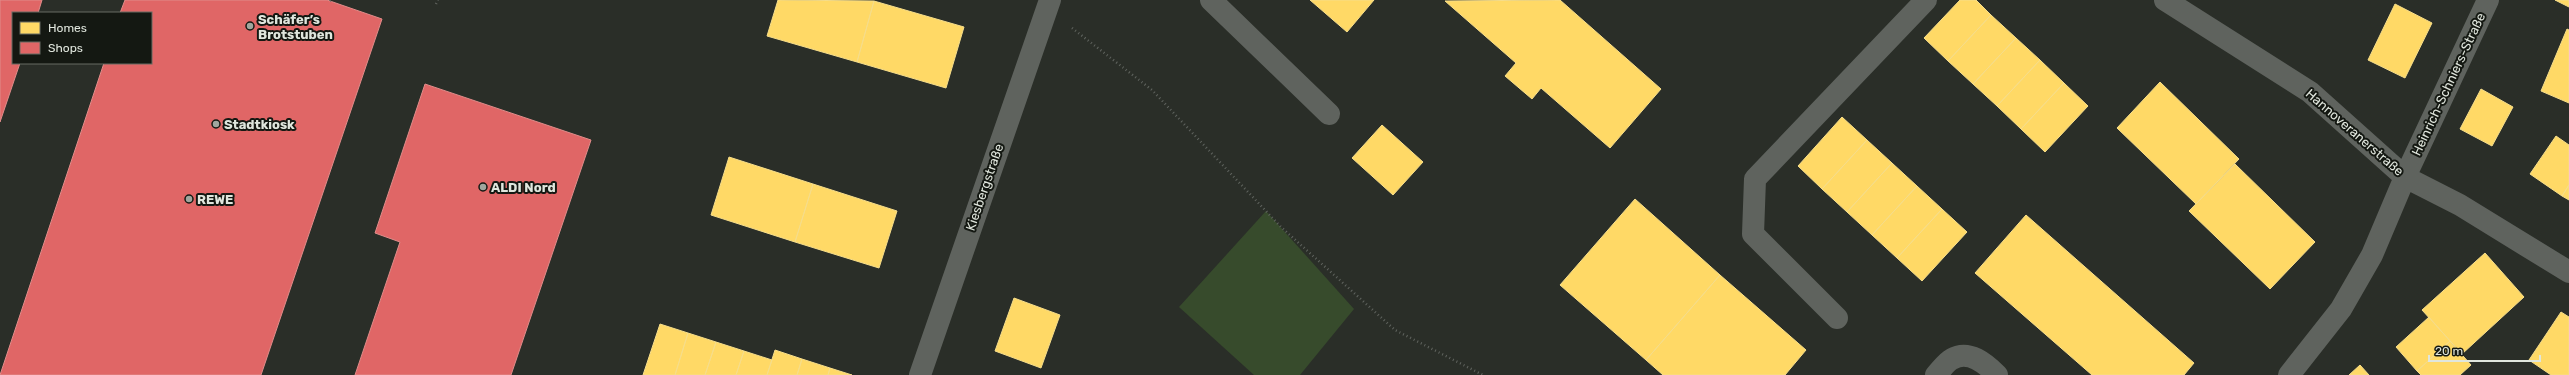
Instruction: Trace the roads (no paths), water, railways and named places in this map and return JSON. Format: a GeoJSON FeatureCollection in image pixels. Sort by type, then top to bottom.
{"type":"FeatureCollection","features":[{"type":"Feature","properties":{"kind":"street"},"geometry":{"type":"LineString","coordinates":[[1211,0],[1329,114]]}},
{"type":"Feature","properties":{"kind":"street"},"geometry":{"type":"LineString","coordinates":[[1837,318],[1753,234],[1755,179],[1926,0]]}},
{"type":"Feature","properties":{"kind":"street","name":"Hannoveranerstraße"},"geometry":{"type":"LineString","coordinates":[[2165,0],[2310,92],[2405,177],[2460,205],[2569,272]]}},
{"type":"Feature","properties":{"kind":"street","name":"Heinrich-Schniers-Straße"},"geometry":{"type":"LineString","coordinates":[[2289,375],[2341,309],[2372,255],[2405,177],[2488,0]]}},
{"type":"Feature","properties":{"kind":"street","name":"Kiesbergstraße"},"geometry":{"type":"LineString","coordinates":[[920,375],[1049,5]]}},
{"type":"Feature","properties":{"kind":"street"},"geometry":{"type":"LineString","coordinates":[[1936,375],[1952,359],[1964,356],[1975,358],[1997,375]]}},
{"type":"Feature","properties":{"kind":"place","name":"Schäfer’s Brotstuben"},"geometry":{"type":"Point","coordinates":[250,26]}},
{"type":"Feature","properties":{"kind":"place","name":"Stadtkiosk"},"geometry":{"type":"Point","coordinates":[216,124]}},
{"type":"Feature","properties":{"kind":"place","name":"ALDI Nord"},"geometry":{"type":"Point","coordinates":[483,187]}},
{"type":"Feature","properties":{"kind":"place","name":"REWE"},"geometry":{"type":"Point","coordinates":[189,199]}}]}
